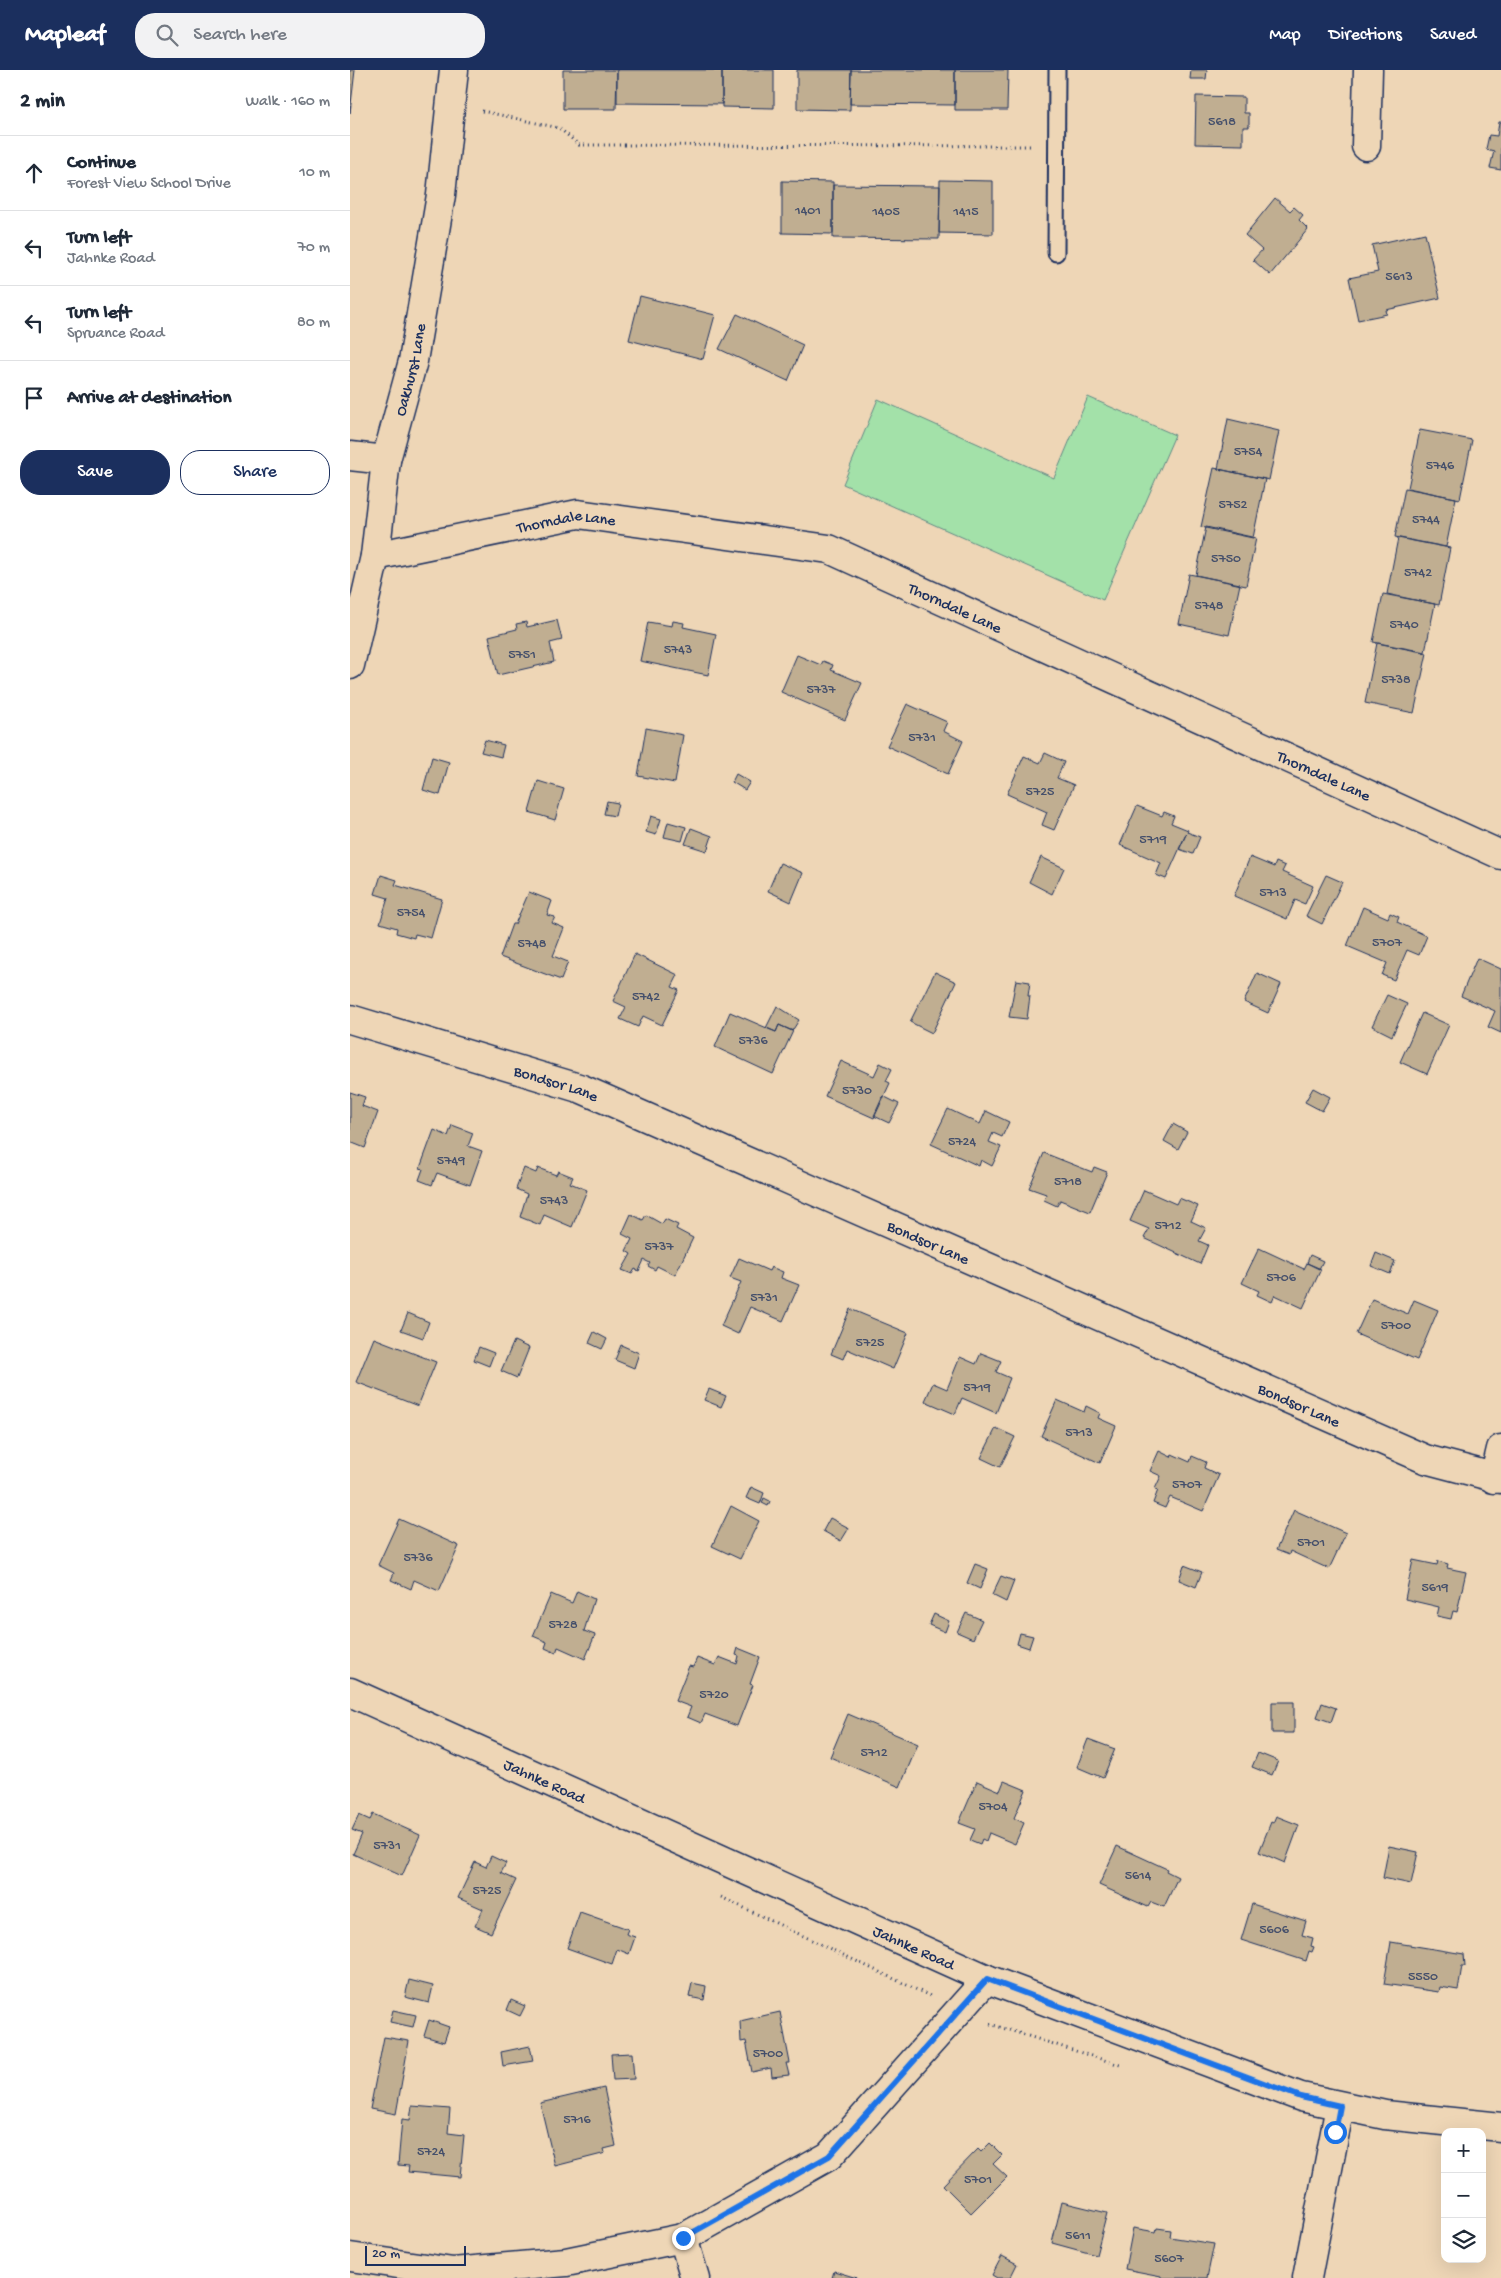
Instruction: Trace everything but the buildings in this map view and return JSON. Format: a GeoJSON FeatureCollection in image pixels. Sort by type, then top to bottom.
{"type":"FeatureCollection","features":[{"type":"Feature","properties":{"kind":"street","name":"Oakhurst Lane"},"geometry":{"type":"LineString","coordinates":[[350,665],[375,556],[386,460],[413,361],[441,196],[454,70]]}},
{"type":"Feature","properties":{"kind":"street"},"geometry":{"type":"LineString","coordinates":[[1366,146],[1368,70]]}},
{"type":"Feature","properties":{"kind":"street"},"geometry":{"type":"LineString","coordinates":[[350,456],[386,460]]}},
{"type":"Feature","properties":{"kind":"street","name":"Thorndale Lane"},"geometry":{"type":"LineString","coordinates":[[375,556],[578,514],[829,549],[1501,855]]}},
{"type":"Feature","properties":{"kind":"street","name":"Bondsor Lane"},"geometry":{"type":"LineString","coordinates":[[350,1019],[582,1089],[1425,1459],[1498,1479]]}},
{"type":"Feature","properties":{"kind":"street"},"geometry":{"type":"LineString","coordinates":[[1498,1479],[1501,1450]]}},
{"type":"Feature","properties":{"kind":"street","name":"Jahnke Road"},"geometry":{"type":"LineString","coordinates":[[350,1692],[987,1979],[1301,2097],[1385,2115],[1501,2127]]}},
{"type":"Feature","properties":{"kind":"street"},"geometry":{"type":"LineString","coordinates":[[350,2257],[453,2272],[566,2262],[683,2238],[829,2156],[987,1979]]}},
{"type":"Feature","properties":{"kind":"street"},"geometry":{"type":"LineString","coordinates":[[1307,2278],[1340,2106]]}},
{"type":"Feature","properties":{"kind":"street"},"geometry":{"type":"LineString","coordinates":[[683,2238],[695,2278]]}},
{"type":"Feature","properties":{"kind":"lane"},"geometry":{"type":"LineString","coordinates":[[1056,253],[1057,70]]}},
{"type":"Feature","properties":{"kind":"path"},"geometry":{"type":"LineString","coordinates":[[480,110],[559,128],[579,145],[1020,146]]}},
{"type":"Feature","properties":{"kind":"green space"},"geometry":{"type":"Polygon","coordinates":[[[1088,397],[1175,435],[1103,600],[843,484],[878,399],[1054,478],[1088,397]]]}},
{"type":"Feature","properties":{"kind":"route"},"geometry":{"type":"LineString","coordinates":[[683,2238],[829,2156],[987,1979],[1301,2097],[1340,2106],[1335,2132]]}}]}
